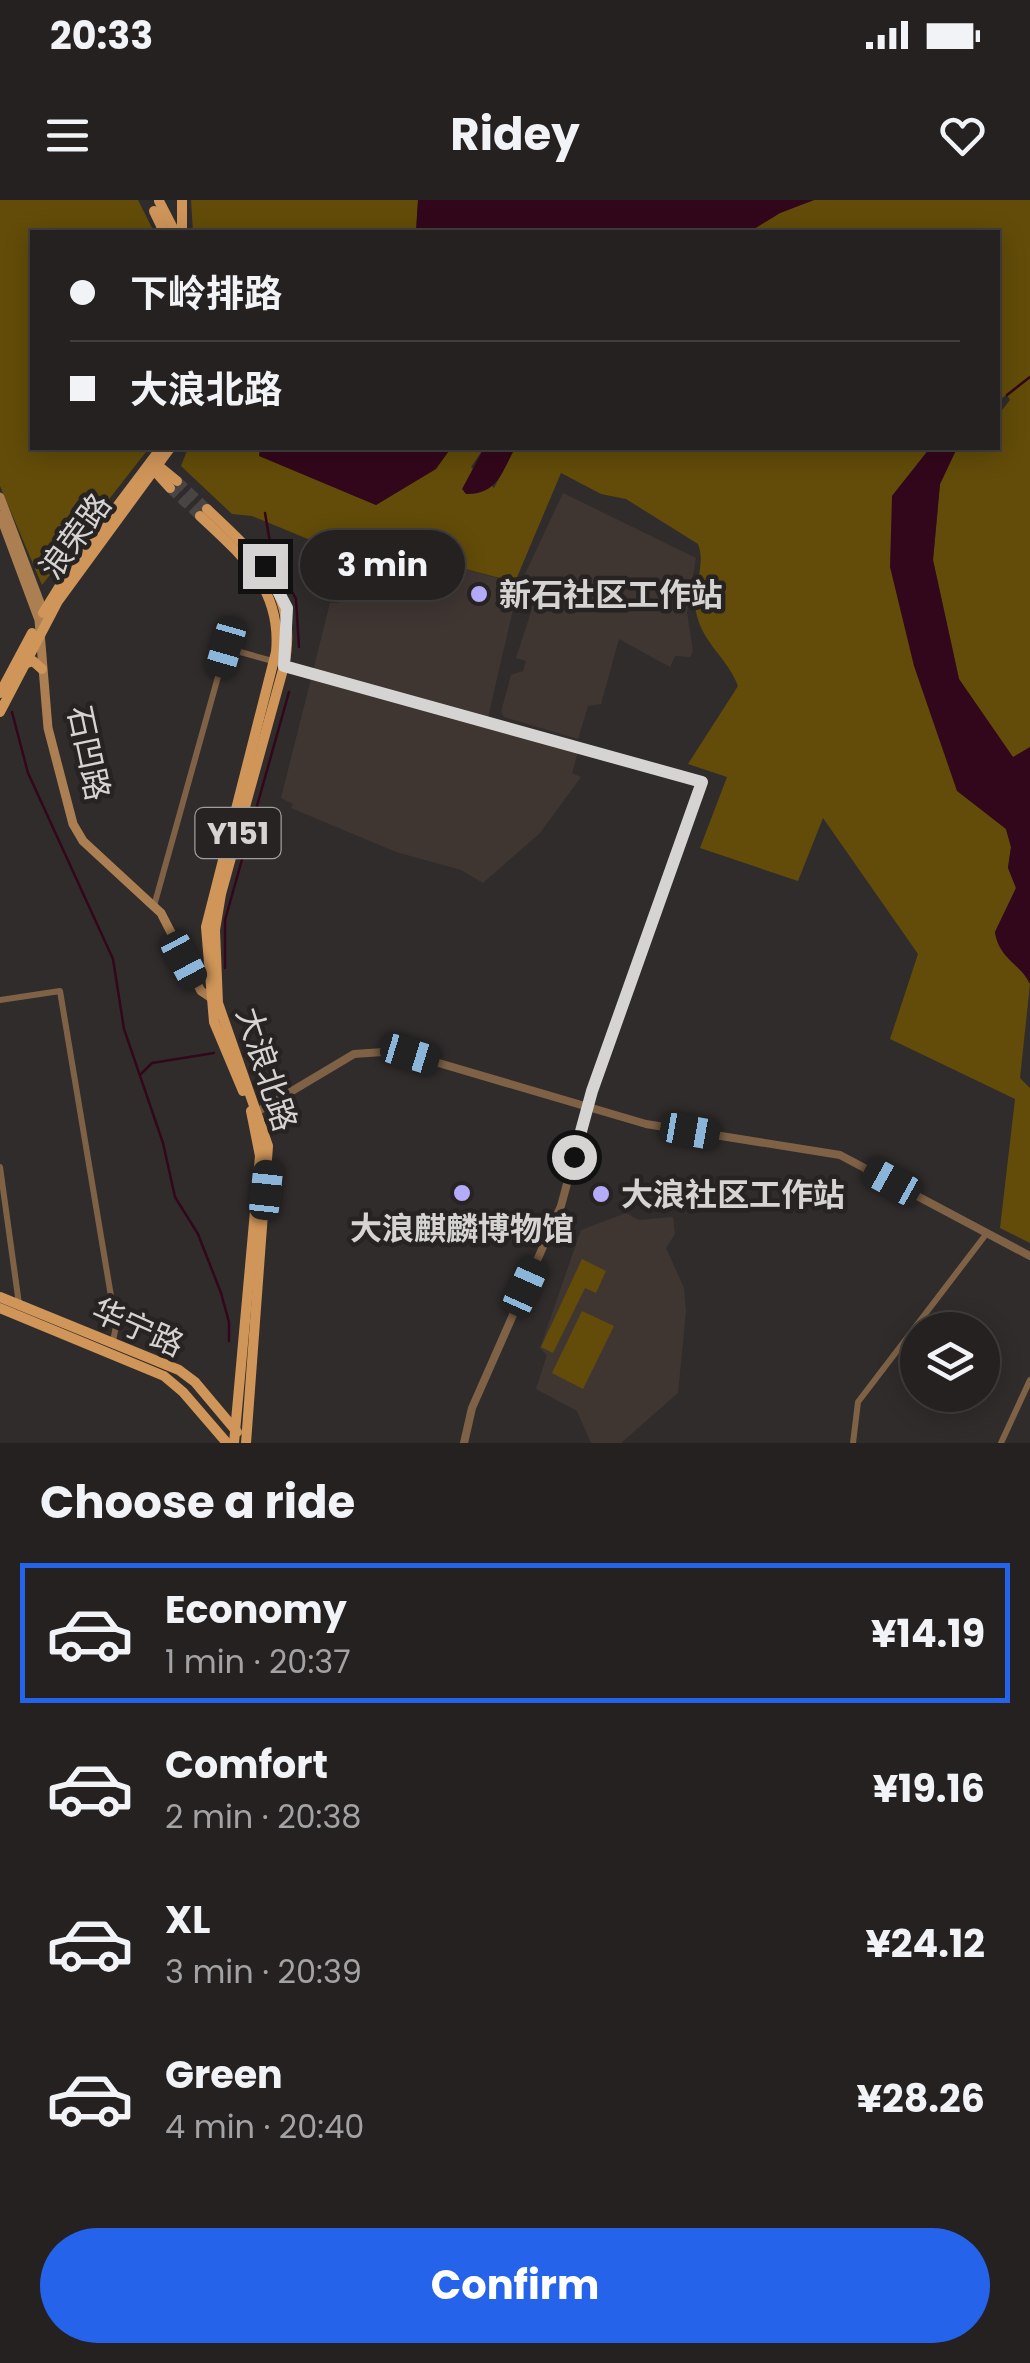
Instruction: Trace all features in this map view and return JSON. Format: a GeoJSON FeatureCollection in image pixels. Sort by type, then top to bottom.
{"type":"FeatureCollection","features":[{"type":"Feature","properties":{"kind":"main road"},"geometry":{"type":"LineString","coordinates":[[147,200],[161,203],[177,230]]}},
{"type":"Feature","properties":{"kind":"main road"},"geometry":{"type":"LineString","coordinates":[[178,230],[182,200]]}},
{"type":"Feature","properties":{"kind":"main road"},"geometry":{"type":"LineString","coordinates":[[161,203],[164,230]]}},
{"type":"Feature","properties":{"kind":"main road","name":"浪荣路"},"geometry":{"type":"LineString","coordinates":[[155,466],[160,450]]}},
{"type":"Feature","properties":{"kind":"main road","name":"浪荣路"},"geometry":{"type":"LineString","coordinates":[[1,709],[11,679],[42,621],[168,450]]}},
{"type":"Feature","properties":{"kind":"main road"},"geometry":{"type":"LineString","coordinates":[[155,466],[174,485]]}},
{"type":"Feature","properties":{"kind":"main road","name":"石凹路"},"geometry":{"type":"LineString","coordinates":[[0,497],[42,621],[55,733],[79,824],[93,844],[170,920],[198,986],[210,998]]}},
{"type":"Feature","properties":{"kind":"main road","name":"大浪北路"},"geometry":{"type":"LineString","coordinates":[[203,512],[260,560],[278,585],[289,630],[210,902],[205,948],[219,1038],[254,1113]]}},
{"type":"Feature","properties":{"kind":"main road","name":"石凹路"},"geometry":{"type":"LineString","coordinates":[[0,515],[42,621],[42,670],[51,743],[73,824],[88,846],[155,903]]}},
{"type":"Feature","properties":{"kind":"main road","name":"浪荣路"},"geometry":{"type":"LineString","coordinates":[[0,693],[23,665],[42,621]]}},
{"type":"Feature","properties":{"kind":"main road"},"geometry":{"type":"LineString","coordinates":[[23,665],[33,662],[42,670]]}},
{"type":"Feature","properties":{"kind":"main road","name":"大浪北路"},"geometry":{"type":"LineString","coordinates":[[245,1443],[245,1368],[260,1152],[254,1113],[222,1018],[215,930],[279,664]]}},
{"type":"Feature","properties":{"kind":"main road","name":"华宁路"},"geometry":{"type":"LineString","coordinates":[[0,1297],[160,1360],[195,1382],[236,1430]]}},
{"type":"Feature","properties":{"kind":"main road","name":"华宁路"},"geometry":{"type":"LineString","coordinates":[[0,1308],[164,1376],[226,1443]]}},
{"type":"Feature","properties":{"kind":"main road"},"geometry":{"type":"LineString","coordinates":[[234,1443],[245,1368]]}},
{"type":"Feature","properties":{"kind":"main road","name":"大浪北路"},"geometry":{"type":"LineString","coordinates":[[236,1430],[245,1443]]}},
{"type":"Feature","properties":{"kind":"street"},"geometry":{"type":"LineString","coordinates":[[155,903],[226,648],[702,782],[588,1108],[561,1206],[472,1408],[464,1443]]}},
{"type":"Feature","properties":{"kind":"street"},"geometry":{"type":"LineString","coordinates":[[0,1000],[60,991],[116,1326],[113,1341]]}},
{"type":"Feature","properties":{"kind":"street"},"geometry":{"type":"LineString","coordinates":[[254,1113],[347,1057],[373,1050],[410,1054],[646,1124],[840,1155],[1030,1256]]}},
{"type":"Feature","properties":{"kind":"street"},"geometry":{"type":"LineString","coordinates":[[0,1166],[19,1304]]}},
{"type":"Feature","properties":{"kind":"street"},"geometry":{"type":"LineString","coordinates":[[853,1443],[858,1402],[987,1234]]}},
{"type":"Feature","properties":{"kind":"street"},"geometry":{"type":"LineString","coordinates":[[1001,1443],[1030,1380]]}},
{"type":"Feature","properties":{"kind":"shaded area"},"geometry":{"type":"Polygon","coordinates":[[[0,200],[138,200],[153,230],[30,230],[30,450],[147,450],[42,585],[0,486],[0,200]]]}},
{"type":"Feature","properties":{"kind":"shaded area"},"geometry":{"type":"Polygon","coordinates":[[[191,200],[418,200],[416,230],[193,230],[191,200]]]}},
{"type":"Feature","properties":{"kind":"shaded area"},"geometry":{"type":"Polygon","coordinates":[[[418,200],[814,200],[780,213],[752,230],[416,230],[418,200]]]}},
{"type":"Feature","properties":{"kind":"shaded area"},"geometry":{"type":"Polygon","coordinates":[[[814,200],[1030,200],[1030,747],[1013,758],[959,679],[933,560],[940,484],[956,450],[1000,450],[1000,412],[1010,400],[1007,395],[1000,399],[1000,230],[752,230],[780,213],[814,200]]]}},
{"type":"Feature","properties":{"kind":"shaded area"},"geometry":{"type":"Polygon","coordinates":[[[187,450],[260,450],[260,456],[376,505],[435,469],[449,450],[483,450],[471,467],[494,488],[514,450],[928,450],[892,496],[957,790],[1006,829],[1011,847],[1008,867],[1016,888],[995,932],[1005,955],[1030,984],[1020,1078],[1030,1088],[1030,1243],[1000,1228],[1015,1099],[890,1039],[918,954],[823,818],[798,881],[700,848],[727,777],[688,764],[738,686],[697,616],[695,598],[701,561],[698,544],[626,499],[601,494],[561,473],[515,582],[443,563],[407,544],[382,564],[367,563],[366,578],[357,578],[344,554],[252,516],[232,514],[181,466],[187,450]]]}},
{"type":"Feature","properties":{"kind":"shaded area"},"geometry":{"type":"Polygon","coordinates":[[[260,450],[450,450],[436,469],[376,505],[259,456],[260,450]]]}},
{"type":"Feature","properties":{"kind":"shaded area"},"geometry":{"type":"Polygon","coordinates":[[[483,450],[514,450],[492,486],[466,494],[462,489],[483,450]]]}},
{"type":"Feature","properties":{"kind":"shaded area"},"geometry":{"type":"Polygon","coordinates":[[[928,450],[956,450],[940,484],[933,560],[959,679],[1013,757],[1030,747],[1030,984],[1005,955],[995,932],[1016,888],[1008,868],[1011,847],[1006,829],[957,791],[914,666],[890,567],[892,496],[928,450]]]}},
{"type":"Feature","properties":{"kind":"shaded area"},"geometry":{"type":"Polygon","coordinates":[[[563,493],[696,558],[687,612],[693,651],[690,657],[675,656],[670,667],[619,639],[601,704],[588,706],[578,739],[504,717],[501,712],[511,675],[523,671],[526,661],[516,658],[531,612],[514,605],[487,722],[579,748],[572,773],[581,777],[540,833],[483,883],[461,870],[396,852],[291,808],[293,804],[281,798],[330,603],[338,603],[357,578],[366,577],[367,563],[382,564],[407,544],[443,563],[508,581],[507,586],[518,589],[563,493]]]}},
{"type":"Feature","properties":{"kind":"shaded area"},"geometry":{"type":"Polygon","coordinates":[[[626,1213],[639,1220],[673,1217],[675,1234],[666,1248],[684,1288],[686,1311],[678,1393],[621,1443],[591,1443],[577,1411],[536,1389],[547,1355],[540,1348],[581,1230],[626,1213]]]}},
{"type":"Feature","properties":{"kind":"shaded area"},"geometry":{"type":"Polygon","coordinates":[[[582,1259],[606,1271],[596,1293],[585,1288],[553,1353],[541,1347],[582,1259]]]}},
{"type":"Feature","properties":{"kind":"shaded area"},"geometry":{"type":"Polygon","coordinates":[[[582,1311],[614,1326],[583,1389],[552,1373],[582,1311]]]}},
{"type":"Feature","properties":{"kind":"waterway"},"geometry":{"type":"LineString","coordinates":[[1007,395],[1030,377]]}},
{"type":"Feature","properties":{"kind":"waterway"},"geometry":{"type":"LineString","coordinates":[[265,513],[272,554],[296,599],[299,647]]}},
{"type":"Feature","properties":{"kind":"waterway"},"geometry":{"type":"LineString","coordinates":[[225,968],[225,920],[289,692]]}},
{"type":"Feature","properties":{"kind":"waterway"},"geometry":{"type":"LineString","coordinates":[[12,712],[28,773],[113,959],[124,1029],[163,1143],[175,1197],[198,1234],[221,1293],[229,1322],[229,1341]]}},
{"type":"Feature","properties":{"kind":"waterway"},"geometry":{"type":"LineString","coordinates":[[141,1074],[152,1063],[214,1053]]}},
{"type":"Feature","properties":{"kind":"tunnel"},"geometry":{"type":"LineString","coordinates":[[177,481],[207,509]]}},
{"type":"Feature","properties":{"kind":"tunnel"},"geometry":{"type":"LineString","coordinates":[[170,488],[200,516]]}},
{"type":"Feature","properties":{"kind":"place","name":"新石社区工作站"},"geometry":{"type":"Point","coordinates":[479,594]}},
{"type":"Feature","properties":{"kind":"place","name":"大浪麒麟博物馆"},"geometry":{"type":"Point","coordinates":[462,1193]}},
{"type":"Feature","properties":{"kind":"place","name":"大浪社区工作站"},"geometry":{"type":"Point","coordinates":[601,1194]}},
{"type":"Feature","properties":{"kind":"route"},"geometry":{"type":"LineString","coordinates":[[265,566],[287,608],[289,630],[284,666],[702,782],[592,1091],[574,1157]]}}]}
